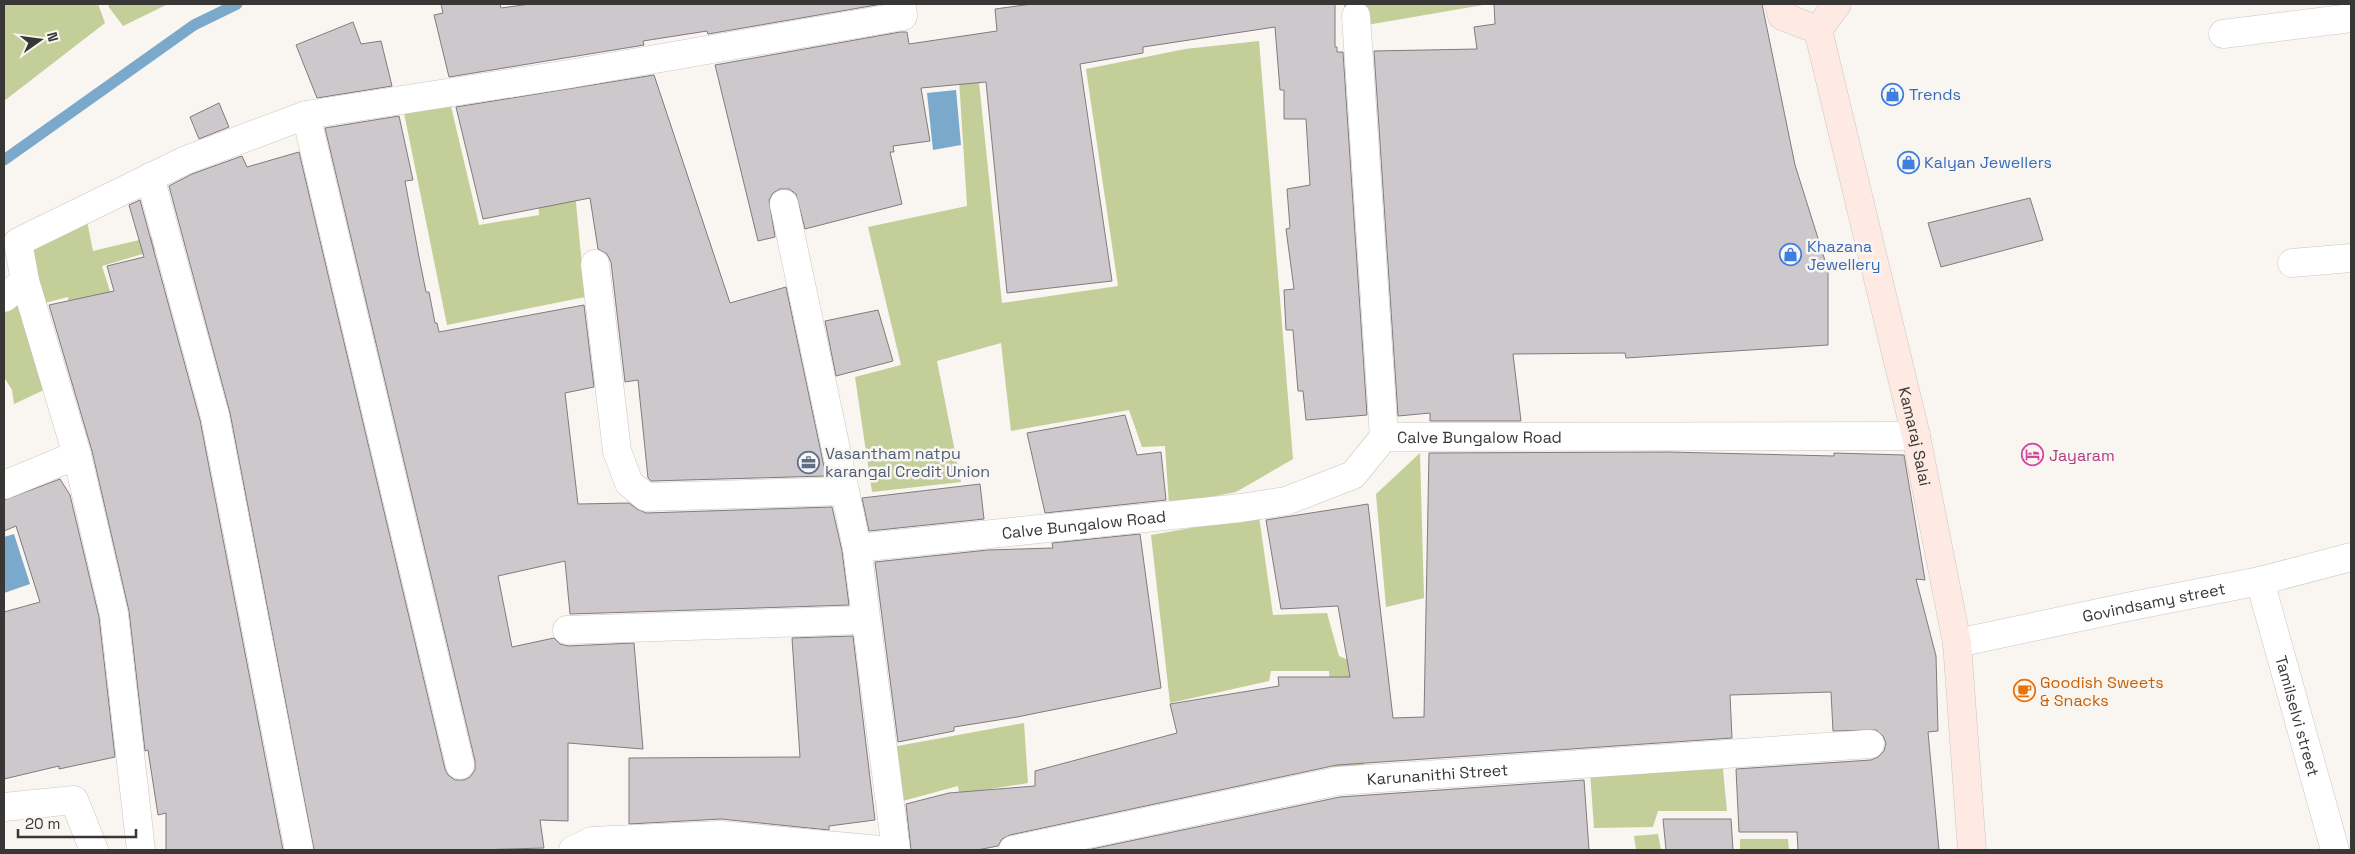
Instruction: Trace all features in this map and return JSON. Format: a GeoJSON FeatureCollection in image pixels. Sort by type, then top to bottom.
{"type":"FeatureCollection","features":[{"type":"Feature","properties":{"kind":"main road"},"geometry":{"type":"LineString","coordinates":[[1779,4],[1782,16],[1818,30],[1837,4]]}},
{"type":"Feature","properties":{"kind":"main road","name":"Kamaraj Salai"},"geometry":{"type":"LineString","coordinates":[[1818,30],[1916,436],[1957,642],[1972,850]]}},
{"type":"Feature","properties":{"kind":"street"},"geometry":{"type":"LineString","coordinates":[[141,850],[114,614],[77,455],[14,290],[18,242],[186,160],[306,114],[569,74],[904,16],[902,4]]}},
{"type":"Feature","properties":{"kind":"street"},"geometry":{"type":"LineString","coordinates":[[1356,16],[1384,437]]}},
{"type":"Feature","properties":{"kind":"street"},"geometry":{"type":"LineString","coordinates":[[2223,34],[2351,18]]}},
{"type":"Feature","properties":{"kind":"street"},"geometry":{"type":"LineString","coordinates":[[306,114],[460,766]]}},
{"type":"Feature","properties":{"kind":"street"},"geometry":{"type":"LineString","coordinates":[[150,177],[215,416],[299,850]]}},
{"type":"Feature","properties":{"kind":"street"},"geometry":{"type":"LineString","coordinates":[[784,204],[858,548],[896,850]]}},
{"type":"Feature","properties":{"kind":"street"},"geometry":{"type":"LineString","coordinates":[[2292,263],[2351,258]]}},
{"type":"Feature","properties":{"kind":"street"},"geometry":{"type":"LineString","coordinates":[[595,264],[616,451],[629,483],[646,497],[845,491]]}},
{"type":"Feature","properties":{"kind":"street","name":"Calve Bungalow Road"},"geometry":{"type":"LineString","coordinates":[[858,548],[1241,508],[1286,501],[1353,474],[1384,437],[1916,436]]}},
{"type":"Feature","properties":{"kind":"street"},"geometry":{"type":"LineString","coordinates":[[4,486],[77,455]]}},
{"type":"Feature","properties":{"kind":"street","name":"Govindsamy street"},"geometry":{"type":"LineString","coordinates":[[1957,642],[2260,582],[2351,557]]}},
{"type":"Feature","properties":{"kind":"street","name":"Tamilselvi street"},"geometry":{"type":"LineString","coordinates":[[2260,582],[2335,850]]}},
{"type":"Feature","properties":{"kind":"street"},"geometry":{"type":"LineString","coordinates":[[567,630],[866,620]]}},
{"type":"Feature","properties":{"kind":"street","name":"Karunanithi Street"},"geometry":{"type":"LineString","coordinates":[[1014,850],[1338,781],[1870,744]]}},
{"type":"Feature","properties":{"kind":"street"},"geometry":{"type":"LineString","coordinates":[[4,807],[74,800],[94,850]]}},
{"type":"Feature","properties":{"kind":"street"},"geometry":{"type":"LineString","coordinates":[[573,850],[592,841],[720,835],[880,850]]}},
{"type":"Feature","properties":{"kind":"green space"},"geometry":{"type":"Polygon","coordinates":[[[4,4],[98,4],[105,23],[4,101],[4,4]]]}},
{"type":"Feature","properties":{"kind":"green space"},"geometry":{"type":"Polygon","coordinates":[[[112,4],[168,4],[123,26],[108,6],[112,4]]]}},
{"type":"Feature","properties":{"kind":"green space"},"geometry":{"type":"Polygon","coordinates":[[[1344,4],[1489,4],[1361,26],[1357,6],[1344,8],[1344,4]]]}},
{"type":"Feature","properties":{"kind":"green space"},"geometry":{"type":"Polygon","coordinates":[[[1259,41],[1293,459],[1236,492],[1169,505],[1165,446],[1142,447],[1129,410],[1011,431],[1001,343],[937,361],[961,482],[872,492],[855,377],[901,365],[868,227],[967,206],[959,79],[979,82],[1002,303],[1118,286],[1086,69],[1185,49],[1259,41]]]}},
{"type":"Feature","properties":{"kind":"green space"},"geometry":{"type":"Polygon","coordinates":[[[450,102],[479,225],[539,215],[538,186],[574,182],[585,297],[447,325],[403,108],[450,102]]]}},
{"type":"Feature","properties":{"kind":"green space"},"geometry":{"type":"Polygon","coordinates":[[[87,221],[93,251],[160,235],[166,247],[102,266],[115,307],[70,318],[68,297],[37,305],[23,246],[87,221]]]}},
{"type":"Feature","properties":{"kind":"green space"},"geometry":{"type":"Polygon","coordinates":[[[20,293],[46,389],[14,404],[12,390],[4,377],[4,306],[20,293]]]}},
{"type":"Feature","properties":{"kind":"green space"},"geometry":{"type":"Polygon","coordinates":[[[1420,453],[1424,598],[1386,607],[1376,494],[1420,453]]]}},
{"type":"Feature","properties":{"kind":"green space"},"geometry":{"type":"Polygon","coordinates":[[[1259,516],[1273,615],[1327,613],[1339,656],[1353,662],[1365,773],[1334,777],[1329,671],[1271,671],[1269,681],[1170,703],[1151,535],[1259,516]]]}},
{"type":"Feature","properties":{"kind":"green space"},"geometry":{"type":"Polygon","coordinates":[[[1024,723],[1028,783],[959,794],[958,786],[899,802],[892,747],[1024,723]]]}},
{"type":"Feature","properties":{"kind":"green space"},"geometry":{"type":"Polygon","coordinates":[[[1723,769],[1727,811],[1658,811],[1653,827],[1594,828],[1590,772],[1723,769]]]}},
{"type":"Feature","properties":{"kind":"green space"},"geometry":{"type":"Polygon","coordinates":[[[1658,834],[1661,850],[1636,850],[1634,836],[1658,834]]]}},
{"type":"Feature","properties":{"kind":"green space"},"geometry":{"type":"Polygon","coordinates":[[[1740,839],[1788,839],[1789,850],[1740,850],[1740,839]]]}},
{"type":"Feature","properties":{"kind":"water"},"geometry":{"type":"Polygon","coordinates":[[[956,90],[961,145],[933,150],[927,93],[956,90]]]}},
{"type":"Feature","properties":{"kind":"water"},"geometry":{"type":"Polygon","coordinates":[[[14,534],[30,584],[4,593],[4,537],[14,534]]]}},
{"type":"Feature","properties":{"kind":"building"},"geometry":{"type":"Polygon","coordinates":[[[441,4],[500,4],[501,8],[530,4],[882,4],[708,34],[707,31],[643,41],[644,45],[449,77],[434,15],[443,13],[441,4]]]}},
{"type":"Feature","properties":{"kind":"building"},"geometry":{"type":"Polygon","coordinates":[[[1032,4],[1335,4],[1335,47],[1337,47],[1337,52],[1343,52],[1367,415],[1306,420],[1303,391],[1298,391],[1293,330],[1286,330],[1284,290],[1294,289],[1286,229],[1290,228],[1287,189],[1310,185],[1306,119],[1284,119],[1284,90],[1280,90],[1275,27],[1143,47],[1143,53],[1080,64],[1112,281],[1007,293],[986,82],[921,88],[930,141],[893,146],[894,152],[890,152],[902,204],[805,229],[796,194],[789,189],[780,189],[773,193],[769,200],[775,237],[758,241],[715,65],[900,32],[907,32],[909,44],[997,31],[995,9],[1032,4]]]}},
{"type":"Feature","properties":{"kind":"building"},"geometry":{"type":"Polygon","coordinates":[[[1494,4],[1762,4],[1795,165],[1828,270],[1828,345],[1626,358],[1625,353],[1513,354],[1521,421],[1430,421],[1430,413],[1398,416],[1374,51],[1477,49],[1474,27],[1495,24],[1494,4]]]}},
{"type":"Feature","properties":{"kind":"building"},"geometry":{"type":"Polygon","coordinates":[[[353,22],[361,44],[381,41],[392,86],[317,98],[296,45],[353,22]]]}},
{"type":"Feature","properties":{"kind":"building"},"geometry":{"type":"Polygon","coordinates":[[[654,75],[730,303],[786,287],[826,476],[651,481],[648,478],[638,380],[625,382],[611,262],[607,254],[598,249],[590,198],[483,219],[456,107],[654,75]]]}},
{"type":"Feature","properties":{"kind":"building"},"geometry":{"type":"Polygon","coordinates":[[[219,103],[229,127],[199,139],[190,117],[219,103]]]}},
{"type":"Feature","properties":{"kind":"building"},"geometry":{"type":"Polygon","coordinates":[[[399,116],[413,180],[405,181],[419,257],[426,292],[429,292],[435,323],[437,323],[439,332],[584,305],[594,387],[565,393],[578,504],[629,503],[646,513],[832,507],[842,551],[849,605],[570,614],[565,561],[498,576],[512,647],[554,638],[560,644],[568,646],[634,643],[643,749],[568,743],[568,821],[540,820],[544,848],[314,850],[230,413],[169,186],[192,174],[242,156],[247,167],[299,152],[445,769],[448,775],[455,780],[464,780],[470,777],[475,770],[475,761],[325,128],[399,116]]]}},
{"type":"Feature","properties":{"kind":"building"},"geometry":{"type":"Polygon","coordinates":[[[2030,198],[2043,240],[1941,267],[1928,223],[2030,198]]]}},
{"type":"Feature","properties":{"kind":"building"},"geometry":{"type":"Polygon","coordinates":[[[140,200],[200,420],[283,850],[166,850],[166,813],[158,815],[148,750],[145,751],[129,611],[92,451],[49,305],[114,291],[107,266],[144,257],[129,205],[140,200]]]}},
{"type":"Feature","properties":{"kind":"building"},"geometry":{"type":"Polygon","coordinates":[[[878,310],[893,361],[836,376],[825,321],[878,310]]]}},
{"type":"Feature","properties":{"kind":"building"},"geometry":{"type":"Polygon","coordinates":[[[1125,415],[1137,455],[1161,452],[1166,500],[1045,513],[1027,433],[1125,415]]]}},
{"type":"Feature","properties":{"kind":"building"},"geometry":{"type":"Polygon","coordinates":[[[1669,452],[1834,456],[1834,453],[1904,455],[1925,580],[1916,579],[1936,656],[1938,731],[1928,732],[1939,850],[1798,850],[1797,832],[1739,832],[1736,769],[1871,760],[1878,757],[1884,751],[1886,743],[1883,736],[1876,730],[1833,731],[1831,692],[1730,695],[1732,738],[1337,765],[1010,835],[1002,839],[998,846],[977,850],[911,850],[906,804],[949,793],[1035,786],[1035,771],[1177,733],[1170,704],[1279,686],[1278,677],[1350,677],[1338,606],[1281,609],[1266,520],[1368,504],[1393,718],[1424,717],[1429,453],[1669,452]]]}},
{"type":"Feature","properties":{"kind":"building"},"geometry":{"type":"Polygon","coordinates":[[[60,479],[70,495],[99,617],[115,757],[59,769],[59,766],[4,779],[4,612],[40,602],[16,526],[4,531],[4,500],[60,479]]]}},
{"type":"Feature","properties":{"kind":"building"},"geometry":{"type":"Polygon","coordinates":[[[980,484],[984,519],[869,531],[862,498],[980,484]]]}},
{"type":"Feature","properties":{"kind":"building"},"geometry":{"type":"Polygon","coordinates":[[[1140,534],[1161,688],[1017,717],[954,727],[954,731],[898,742],[875,562],[988,550],[1053,548],[1052,543],[1140,534]]]}},
{"type":"Feature","properties":{"kind":"building"},"geometry":{"type":"Polygon","coordinates":[[[853,636],[875,820],[829,826],[829,830],[721,819],[629,824],[629,758],[800,757],[792,638],[853,636]]]}},
{"type":"Feature","properties":{"kind":"building"},"geometry":{"type":"Polygon","coordinates":[[[1584,780],[1589,850],[1087,850],[1340,797],[1584,780]]]}},
{"type":"Feature","properties":{"kind":"building"},"geometry":{"type":"Polygon","coordinates":[[[1663,819],[1731,819],[1733,850],[1666,850],[1663,819]]]}},
{"type":"Feature","properties":{"kind":"waterway"},"geometry":{"type":"LineString","coordinates":[[4,160],[194,25],[237,4]]}},
{"type":"Feature","properties":{"kind":"place","name":"Trends"},"geometry":{"type":"Point","coordinates":[1893,94]}},
{"type":"Feature","properties":{"kind":"place","name":"Kalyan Jewellers"},"geometry":{"type":"Point","coordinates":[1908,162]}},
{"type":"Feature","properties":{"kind":"place","name":"Khazana Jewellery"},"geometry":{"type":"Point","coordinates":[1791,255]}},
{"type":"Feature","properties":{"kind":"place","name":"Jayaram"},"geometry":{"type":"Point","coordinates":[2033,455]}},
{"type":"Feature","properties":{"kind":"place","name":"Vasantham natpu karangal Credit Union"},"geometry":{"type":"Point","coordinates":[809,462]}},
{"type":"Feature","properties":{"kind":"place","name":"Goodish Sweets & Snacks"},"geometry":{"type":"Point","coordinates":[2024,691]}}]}
